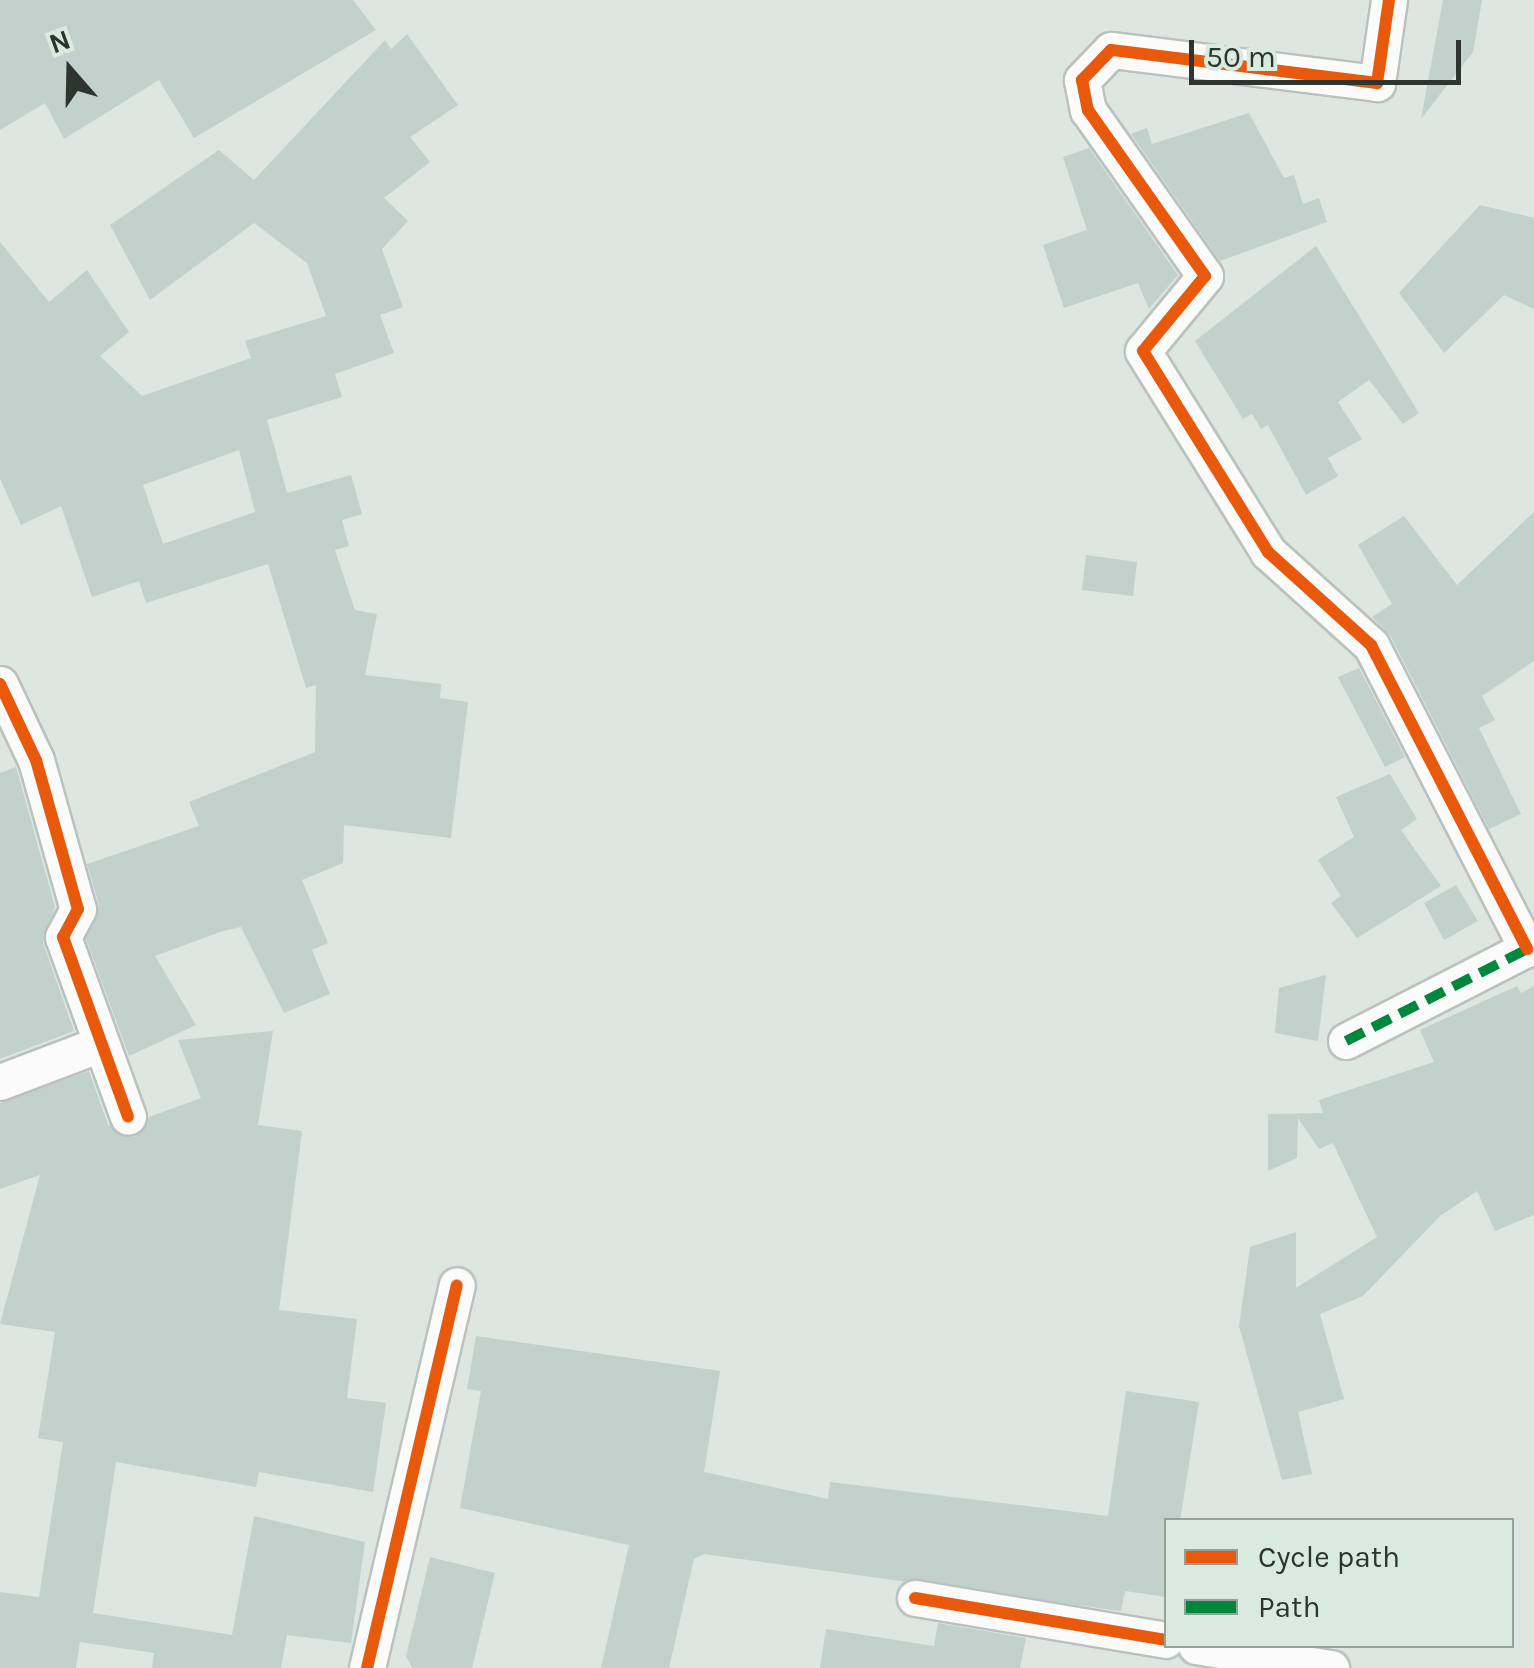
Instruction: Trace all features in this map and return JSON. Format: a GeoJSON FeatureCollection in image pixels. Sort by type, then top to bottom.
{"type":"FeatureCollection","features":[{"type":"Feature","properties":{"kind":"street"},"geometry":{"type":"LineString","coordinates":[[1346,1042],[1530,947],[1371,646],[1268,552],[1142,351],[1205,276],[1088,110],[1082,80],[1112,50],[1377,82],[1390,0]]}},
{"type":"Feature","properties":{"kind":"street"},"geometry":{"type":"LineString","coordinates":[[0,684],[36,760],[78,910],[63,936],[96,1046],[128,1116]]}},
{"type":"Feature","properties":{"kind":"street"},"geometry":{"type":"LineString","coordinates":[[0,1082],[96,1046]]}},
{"type":"Feature","properties":{"kind":"street"},"geometry":{"type":"LineString","coordinates":[[367,1668],[457,1286]]}},
{"type":"Feature","properties":{"kind":"street"},"geometry":{"type":"LineString","coordinates":[[915,1598],[1164,1640]]}},
{"type":"Feature","properties":{"kind":"street"},"geometry":{"type":"LineString","coordinates":[[1208,1648],[1331,1668]]}},
{"type":"Feature","properties":{"kind":"building"},"geometry":{"type":"Polygon","coordinates":[[[0,0],[353,0],[376,30],[194,138],[159,80],[64,139],[45,103],[0,130],[0,0]]]}},
{"type":"Feature","properties":{"kind":"building"},"geometry":{"type":"Polygon","coordinates":[[[1443,0],[1482,0],[1473,52],[1421,119],[1443,0]]]}},
{"type":"Feature","properties":{"kind":"building"},"geometry":{"type":"Polygon","coordinates":[[[407,34],[458,105],[410,137],[430,162],[384,198],[408,221],[382,249],[403,307],[380,315],[394,353],[335,374],[342,397],[267,420],[287,493],[351,475],[362,514],[342,520],[349,546],[335,550],[355,610],[377,614],[365,675],[441,684],[440,698],[468,702],[451,838],[344,825],[343,863],[302,880],[328,943],[312,950],[330,994],[284,1013],[241,927],[220,932],[155,956],[196,1025],[129,1056],[86,939],[99,905],[87,864],[199,826],[189,802],[315,752],[316,685],[306,688],[268,564],[146,603],[139,581],[92,597],[61,506],[21,525],[0,479],[0,242],[49,302],[87,270],[129,332],[100,356],[142,396],[251,358],[245,341],[326,316],[307,263],[254,223],[150,300],[110,225],[219,150],[254,180],[385,40],[391,49],[407,34]],[[239,450],[143,485],[163,544],[255,512],[239,450]]]}},
{"type":"Feature","properties":{"kind":"building"},"geometry":{"type":"Polygon","coordinates":[[[1249,113],[1284,178],[1294,175],[1303,204],[1319,198],[1327,222],[1220,261],[1131,134],[1147,128],[1152,144],[1249,113]]]}},
{"type":"Feature","properties":{"kind":"building"},"geometry":{"type":"Polygon","coordinates":[[[1089,148],[1178,275],[1149,309],[1138,283],[1064,308],[1043,245],[1087,230],[1063,157],[1089,148]]]}},
{"type":"Feature","properties":{"kind":"building"},"geometry":{"type":"Polygon","coordinates":[[[1480,205],[1534,218],[1534,309],[1504,295],[1444,353],[1399,293],[1480,205]]]}},
{"type":"Feature","properties":{"kind":"building"},"geometry":{"type":"Polygon","coordinates":[[[1316,246],[1419,413],[1403,424],[1369,380],[1338,402],[1362,439],[1328,458],[1338,476],[1306,495],[1268,425],[1261,429],[1252,414],[1243,419],[1195,341],[1316,246]]]}},
{"type":"Feature","properties":{"kind":"building"},"geometry":{"type":"Polygon","coordinates":[[[1534,512],[1534,661],[1482,696],[1495,720],[1479,728],[1521,814],[1489,829],[1390,635],[1372,617],[1392,604],[1358,545],[1404,516],[1457,585],[1534,512]]]}},
{"type":"Feature","properties":{"kind":"building"},"geometry":{"type":"Polygon","coordinates":[[[1086,555],[1137,562],[1133,596],[1082,590],[1086,555]]]}},
{"type":"Feature","properties":{"kind":"building"},"geometry":{"type":"Polygon","coordinates":[[[1359,668],[1405,757],[1385,767],[1338,677],[1359,668]]]}},
{"type":"Feature","properties":{"kind":"building"},"geometry":{"type":"Polygon","coordinates":[[[16,767],[55,907],[43,943],[74,1031],[0,1059],[0,773],[16,767]]]}},
{"type":"Feature","properties":{"kind":"building"},"geometry":{"type":"Polygon","coordinates":[[[1390,774],[1417,819],[1401,830],[1441,886],[1357,938],[1331,903],[1341,896],[1318,860],[1354,837],[1336,797],[1390,774]]]}},
{"type":"Feature","properties":{"kind":"building"},"geometry":{"type":"Polygon","coordinates":[[[1456,885],[1478,921],[1444,940],[1424,903],[1456,885]]]}},
{"type":"Feature","properties":{"kind":"building"},"geometry":{"type":"Polygon","coordinates":[[[1326,975],[1318,1041],[1275,1033],[1279,988],[1326,975]]]}},
{"type":"Feature","properties":{"kind":"building"},"geometry":{"type":"Polygon","coordinates":[[[1517,986],[1521,993],[1534,986],[1534,1215],[1495,1231],[1477,1191],[1440,1216],[1363,1296],[1320,1314],[1344,1399],[1298,1412],[1312,1474],[1282,1480],[1239,1326],[1250,1247],[1296,1232],[1296,1288],[1377,1237],[1333,1143],[1319,1149],[1298,1118],[1297,1158],[1268,1171],[1268,1114],[1323,1113],[1319,1100],[1434,1062],[1420,1030],[1517,986]]]}},
{"type":"Feature","properties":{"kind":"building"},"geometry":{"type":"Polygon","coordinates":[[[273,1031],[258,1125],[302,1131],[279,1310],[357,1319],[347,1398],[386,1403],[373,1492],[259,1472],[256,1487],[116,1462],[93,1613],[232,1635],[254,1516],[365,1542],[351,1643],[287,1635],[281,1668],[152,1668],[154,1653],[80,1642],[76,1668],[0,1668],[0,1592],[39,1597],[63,1442],[38,1438],[55,1332],[0,1324],[40,1175],[0,1189],[0,1103],[89,1071],[108,1125],[134,1137],[149,1117],[201,1098],[178,1040],[273,1031]]]}},
{"type":"Feature","properties":{"kind":"building"},"geometry":{"type":"Polygon","coordinates":[[[476,1336],[720,1371],[704,1472],[828,1499],[830,1482],[1108,1516],[1126,1391],[1199,1402],[1180,1518],[1164,1518],[1164,1597],[1125,1591],[1121,1611],[704,1554],[694,1559],[669,1668],[601,1668],[629,1545],[460,1508],[481,1391],[467,1389],[476,1336]]]}},
{"type":"Feature","properties":{"kind":"building"},"geometry":{"type":"Polygon","coordinates":[[[430,1557],[495,1573],[472,1668],[412,1668],[406,1656],[430,1557]]]}},
{"type":"Feature","properties":{"kind":"building"},"geometry":{"type":"Polygon","coordinates":[[[938,1623],[1026,1638],[1020,1668],[820,1668],[826,1629],[934,1646],[938,1623]]]}},
{"type":"Feature","properties":{"kind":"marked path"},"geometry":{"type":"LineString","coordinates":[[1346,1041],[1527,949]]}},
{"type":"Feature","properties":{"kind":"cycle path"},"geometry":{"type":"LineString","coordinates":[[1389,0],[1377,83],[1111,50],[1082,80],[1088,110],[1205,276],[1143,351],[1268,552],[1371,645],[1527,949]]}},
{"type":"Feature","properties":{"kind":"cycle path"},"geometry":{"type":"LineString","coordinates":[[0,684],[36,760],[78,909],[63,937],[128,1117]]}},
{"type":"Feature","properties":{"kind":"cycle path"},"geometry":{"type":"LineString","coordinates":[[367,1668],[457,1285]]}},
{"type":"Feature","properties":{"kind":"cycle path"},"geometry":{"type":"LineString","coordinates":[[915,1598],[1164,1640]]}}]}
